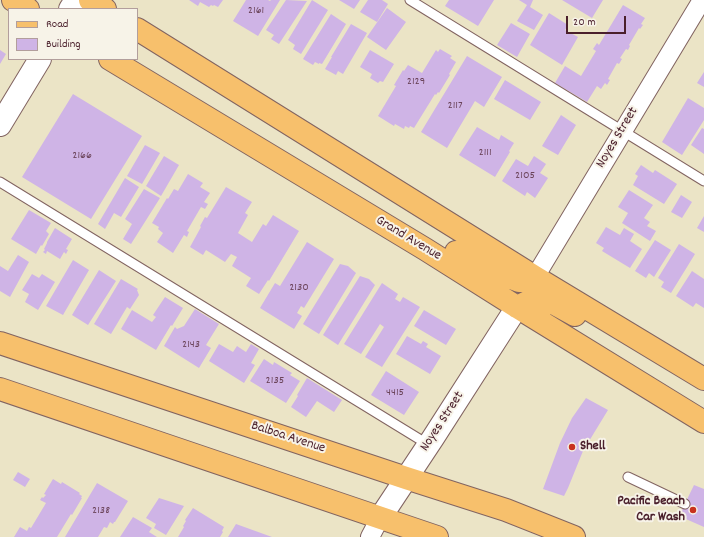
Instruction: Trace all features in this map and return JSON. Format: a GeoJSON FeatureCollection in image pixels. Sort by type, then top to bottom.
{"type":"FeatureCollection","features":[{"type":"Feature","properties":{"kind":"main road"},"geometry":{"type":"LineString","coordinates":[[13,0],[26,8]]}},
{"type":"Feature","properties":{"kind":"main road"},"geometry":{"type":"LineString","coordinates":[[90,0],[103,8]]}},
{"type":"Feature","properties":{"kind":"main road"},"geometry":{"type":"LineString","coordinates":[[138,30],[535,277],[704,379]]}},
{"type":"Feature","properties":{"kind":"main road","name":"Grand Avenue"},"geometry":{"type":"LineString","coordinates":[[112,60],[425,249],[704,422]]}},
{"type":"Feature","properties":{"kind":"main road"},"geometry":{"type":"LineString","coordinates":[[425,249],[437,244],[442,244],[475,264],[519,281],[528,281],[535,277]]}},
{"type":"Feature","properties":{"kind":"main road"},"geometry":{"type":"LineString","coordinates":[[517,306],[533,299],[555,304],[609,332],[628,333]]}},
{"type":"Feature","properties":{"kind":"main road","name":"Balboa Avenue"},"geometry":{"type":"LineString","coordinates":[[0,343],[506,510],[574,537]]}},
{"type":"Feature","properties":{"kind":"main road"},"geometry":{"type":"LineString","coordinates":[[0,389],[437,537]]}},
{"type":"Feature","properties":{"kind":"street","name":"Noyes Street"},"geometry":{"type":"LineString","coordinates":[[535,277],[622,130],[702,0]]}},
{"type":"Feature","properties":{"kind":"street"},"geometry":{"type":"LineString","coordinates":[[0,126],[39,60]]}},
{"type":"Feature","properties":{"kind":"street","name":"Noyes Street"},"geometry":{"type":"LineString","coordinates":[[370,537],[380,518],[429,445],[517,306]]}},
{"type":"Feature","properties":{"kind":"lane"},"geometry":{"type":"LineString","coordinates":[[410,0],[704,181]]}},
{"type":"Feature","properties":{"kind":"lane"},"geometry":{"type":"LineString","coordinates":[[0,182],[429,445]]}},
{"type":"Feature","properties":{"kind":"lane"},"geometry":{"type":"LineString","coordinates":[[628,478],[685,504]]}},
{"type":"Feature","properties":{"kind":"building"},"geometry":{"type":"Polygon","coordinates":[[[189,0],[223,0],[218,7],[211,5],[209,7],[200,2],[198,6],[189,0]]]}},
{"type":"Feature","properties":{"kind":"building"},"geometry":{"type":"Polygon","coordinates":[[[246,0],[280,0],[258,36],[233,21],[246,0]]]}},
{"type":"Feature","properties":{"kind":"building"},"geometry":{"type":"Polygon","coordinates":[[[286,0],[307,1],[279,44],[271,39],[274,35],[266,30],[286,0]]]}},
{"type":"Feature","properties":{"kind":"building"},"geometry":{"type":"Polygon","coordinates":[[[312,0],[328,10],[301,54],[293,49],[295,45],[288,40],[312,0]]]}},
{"type":"Feature","properties":{"kind":"building"},"geometry":{"type":"Polygon","coordinates":[[[339,0],[360,0],[354,9],[339,0]]]}},
{"type":"Feature","properties":{"kind":"building"},"geometry":{"type":"Polygon","coordinates":[[[368,0],[382,0],[388,4],[377,22],[360,12],[368,0]]]}},
{"type":"Feature","properties":{"kind":"building"},"geometry":{"type":"Polygon","coordinates":[[[449,0],[494,0],[478,26],[445,6],[449,0]]]}},
{"type":"Feature","properties":{"kind":"building"},"geometry":{"type":"Polygon","coordinates":[[[519,0],[533,0],[530,7],[543,15],[534,30],[517,21],[527,5],[519,0]]]}},
{"type":"Feature","properties":{"kind":"building"},"geometry":{"type":"Polygon","coordinates":[[[562,0],[603,0],[592,18],[562,0]]]}},
{"type":"Feature","properties":{"kind":"building"},"geometry":{"type":"Polygon","coordinates":[[[623,5],[645,18],[641,24],[643,25],[640,29],[639,28],[629,45],[628,50],[626,49],[620,58],[622,59],[619,64],[617,63],[608,79],[610,80],[607,85],[605,83],[601,89],[597,86],[587,102],[555,83],[565,66],[581,76],[596,51],[593,49],[597,43],[599,45],[623,5]]]}},
{"type":"Feature","properties":{"kind":"building"},"geometry":{"type":"Polygon","coordinates":[[[387,8],[406,22],[386,50],[367,37],[387,8]]]}},
{"type":"Feature","properties":{"kind":"building"},"geometry":{"type":"Polygon","coordinates":[[[549,13],[568,25],[565,30],[578,37],[562,65],[530,45],[549,13]]]}},
{"type":"Feature","properties":{"kind":"building"},"geometry":{"type":"Polygon","coordinates":[[[331,14],[346,24],[322,64],[315,62],[313,65],[303,59],[331,14]]]}},
{"type":"Feature","properties":{"kind":"building"},"geometry":{"type":"Polygon","coordinates":[[[511,23],[530,34],[517,57],[497,45],[511,23]]]}},
{"type":"Feature","properties":{"kind":"building"},"geometry":{"type":"Polygon","coordinates":[[[351,24],[367,33],[343,74],[338,71],[336,75],[325,69],[351,24]]]}},
{"type":"Feature","properties":{"kind":"building"},"geometry":{"type":"Polygon","coordinates":[[[440,49],[452,56],[450,58],[456,62],[439,93],[438,92],[436,95],[435,94],[414,128],[405,126],[404,129],[395,124],[394,126],[378,116],[396,86],[394,85],[403,70],[404,71],[408,65],[422,73],[436,50],[438,52],[440,49]]]}},
{"type":"Feature","properties":{"kind":"building"},"geometry":{"type":"Polygon","coordinates":[[[0,50],[6,54],[0,64],[0,50]]]}},
{"type":"Feature","properties":{"kind":"building"},"geometry":{"type":"Polygon","coordinates":[[[370,50],[394,64],[383,82],[380,81],[378,83],[370,78],[372,74],[360,67],[370,50]]]}},
{"type":"Feature","properties":{"kind":"building"},"geometry":{"type":"Polygon","coordinates":[[[467,56],[502,77],[484,107],[475,101],[447,148],[421,132],[467,56]]]}},
{"type":"Feature","properties":{"kind":"building"},"geometry":{"type":"Polygon","coordinates":[[[704,72],[704,87],[697,83],[704,72]]]}},
{"type":"Feature","properties":{"kind":"building"},"geometry":{"type":"Polygon","coordinates":[[[505,80],[541,102],[530,120],[494,99],[505,80]]]}},
{"type":"Feature","properties":{"kind":"building"},"geometry":{"type":"Polygon","coordinates":[[[73,94],[142,136],[91,219],[22,177],[73,94]]]}},
{"type":"Feature","properties":{"kind":"building"},"geometry":{"type":"Polygon","coordinates":[[[688,98],[704,108],[704,120],[682,155],[662,142],[688,98]]]}},
{"type":"Feature","properties":{"kind":"building"},"geometry":{"type":"Polygon","coordinates":[[[561,115],[576,125],[558,155],[542,146],[561,115]]]}},
{"type":"Feature","properties":{"kind":"building"},"geometry":{"type":"Polygon","coordinates":[[[477,127],[499,140],[501,135],[514,143],[495,177],[459,155],[477,127]]]}},
{"type":"Feature","properties":{"kind":"building"},"geometry":{"type":"Polygon","coordinates":[[[702,128],[704,129],[704,154],[691,145],[702,128]]]}},
{"type":"Feature","properties":{"kind":"building"},"geometry":{"type":"Polygon","coordinates":[[[145,145],[160,153],[142,184],[127,176],[145,145]]]}},
{"type":"Feature","properties":{"kind":"building"},"geometry":{"type":"Polygon","coordinates":[[[164,156],[179,165],[161,196],[146,186],[164,156]]]}},
{"type":"Feature","properties":{"kind":"building"},"geometry":{"type":"Polygon","coordinates":[[[534,156],[546,164],[540,173],[548,178],[535,198],[527,192],[525,196],[502,181],[516,159],[528,166],[534,156]]]}},
{"type":"Feature","properties":{"kind":"building"},"geometry":{"type":"Polygon","coordinates":[[[641,165],[653,173],[655,170],[677,184],[664,204],[633,185],[638,176],[635,174],[641,165]]]}},
{"type":"Feature","properties":{"kind":"building"},"geometry":{"type":"Polygon","coordinates":[[[188,174],[203,183],[200,187],[210,193],[204,202],[208,204],[205,209],[201,207],[187,231],[189,232],[187,237],[184,235],[173,253],[157,242],[163,233],[158,229],[159,227],[152,223],[167,198],[168,199],[174,189],[178,191],[188,174]]]}},
{"type":"Feature","properties":{"kind":"building"},"geometry":{"type":"Polygon","coordinates":[[[125,178],[139,187],[121,217],[114,213],[105,229],[98,224],[125,178]]]}},
{"type":"Feature","properties":{"kind":"building"},"geometry":{"type":"Polygon","coordinates":[[[226,187],[252,202],[245,213],[248,215],[238,233],[252,242],[263,224],[266,226],[273,215],[299,231],[269,281],[268,280],[259,294],[246,286],[251,278],[232,266],[237,257],[231,254],[225,262],[206,250],[203,255],[190,247],[205,217],[207,218],[226,187]]]}},
{"type":"Feature","properties":{"kind":"building"},"geometry":{"type":"Polygon","coordinates":[[[144,189],[160,198],[131,244],[123,239],[132,224],[125,219],[144,189]]]}},
{"type":"Feature","properties":{"kind":"building"},"geometry":{"type":"Polygon","coordinates":[[[629,190],[653,205],[644,218],[650,222],[647,226],[656,231],[650,241],[622,223],[628,213],[618,207],[629,190]]]}},
{"type":"Feature","properties":{"kind":"building"},"geometry":{"type":"Polygon","coordinates":[[[681,195],[692,202],[682,218],[671,212],[681,195]]]}},
{"type":"Feature","properties":{"kind":"building"},"geometry":{"type":"Polygon","coordinates":[[[29,210],[51,223],[46,231],[49,234],[36,254],[11,239],[29,210]]]}},
{"type":"Feature","properties":{"kind":"building"},"geometry":{"type":"Polygon","coordinates":[[[704,216],[704,232],[697,228],[704,216]]]}},
{"type":"Feature","properties":{"kind":"building"},"geometry":{"type":"Polygon","coordinates":[[[606,227],[620,235],[624,228],[634,234],[630,241],[642,249],[630,268],[602,251],[604,248],[596,243],[606,227]]]}},
{"type":"Feature","properties":{"kind":"building"},"geometry":{"type":"Polygon","coordinates":[[[55,228],[72,239],[66,249],[68,250],[66,254],[64,252],[60,259],[47,251],[46,254],[43,252],[55,228]]]}},
{"type":"Feature","properties":{"kind":"building"},"geometry":{"type":"Polygon","coordinates":[[[655,240],[671,250],[654,277],[649,273],[646,278],[635,271],[655,240]]]}},
{"type":"Feature","properties":{"kind":"building"},"geometry":{"type":"Polygon","coordinates":[[[307,242],[334,259],[304,308],[301,306],[297,313],[302,316],[294,329],[260,308],[275,283],[280,286],[307,242]]]}},
{"type":"Feature","properties":{"kind":"building"},"geometry":{"type":"Polygon","coordinates":[[[679,244],[695,254],[671,293],[661,287],[664,282],[658,278],[679,244]]]}},
{"type":"Feature","properties":{"kind":"building"},"geometry":{"type":"Polygon","coordinates":[[[18,255],[29,262],[10,297],[0,291],[0,266],[8,271],[18,255]]]}},
{"type":"Feature","properties":{"kind":"building"},"geometry":{"type":"Polygon","coordinates":[[[73,260],[89,270],[63,315],[46,306],[73,260]]]}},
{"type":"Feature","properties":{"kind":"building"},"geometry":{"type":"Polygon","coordinates":[[[340,264],[348,266],[356,273],[319,334],[303,324],[340,264]]]}},
{"type":"Feature","properties":{"kind":"building"},"geometry":{"type":"Polygon","coordinates":[[[99,270],[116,281],[88,325],[72,315],[99,270]]]}},
{"type":"Feature","properties":{"kind":"building"},"geometry":{"type":"Polygon","coordinates":[[[692,271],[704,279],[704,308],[696,303],[693,307],[676,296],[692,271]]]}},
{"type":"Feature","properties":{"kind":"building"},"geometry":{"type":"Polygon","coordinates":[[[32,274],[39,278],[42,274],[55,282],[38,310],[25,302],[29,294],[22,290],[32,274]]]}},
{"type":"Feature","properties":{"kind":"building"},"geometry":{"type":"Polygon","coordinates":[[[360,276],[369,279],[375,285],[338,345],[323,335],[360,276]]]}},
{"type":"Feature","properties":{"kind":"building"},"geometry":{"type":"Polygon","coordinates":[[[121,279],[138,289],[139,295],[130,309],[127,307],[111,334],[94,324],[121,279]]]}},
{"type":"Feature","properties":{"kind":"building"},"geometry":{"type":"Polygon","coordinates":[[[382,283],[398,294],[395,299],[400,302],[403,297],[420,307],[382,367],[365,357],[384,327],[380,324],[361,354],[344,344],[382,283]]]}},
{"type":"Feature","properties":{"kind":"building"},"geometry":{"type":"Polygon","coordinates":[[[165,297],[183,308],[156,350],[121,329],[132,310],[152,322],[156,317],[153,315],[165,297]]]}},
{"type":"Feature","properties":{"kind":"building"},"geometry":{"type":"Polygon","coordinates":[[[195,309],[219,324],[206,345],[211,348],[199,368],[164,346],[175,327],[177,329],[184,326],[195,309]]]}},
{"type":"Feature","properties":{"kind":"building"},"geometry":{"type":"Polygon","coordinates":[[[424,310],[456,329],[446,345],[414,326],[424,310]]]}},
{"type":"Feature","properties":{"kind":"building"},"geometry":{"type":"Polygon","coordinates":[[[407,336],[421,344],[423,341],[428,344],[426,347],[441,356],[430,374],[396,354],[407,336]]]}},
{"type":"Feature","properties":{"kind":"building"},"geometry":{"type":"Polygon","coordinates":[[[219,344],[233,352],[237,346],[246,352],[251,344],[259,349],[251,363],[255,365],[244,383],[209,361],[219,344]]]}},
{"type":"Feature","properties":{"kind":"building"},"geometry":{"type":"Polygon","coordinates":[[[264,359],[273,365],[274,362],[292,373],[290,375],[300,381],[286,403],[250,381],[264,359]]]}},
{"type":"Feature","properties":{"kind":"building"},"geometry":{"type":"Polygon","coordinates":[[[386,371],[419,392],[404,415],[371,395],[386,371]]]}},
{"type":"Feature","properties":{"kind":"building"},"geometry":{"type":"Polygon","coordinates":[[[307,378],[342,400],[334,412],[317,401],[306,417],[291,407],[307,378]]]}},
{"type":"Feature","properties":{"kind":"building","name":"Shell"},"geometry":{"type":"Polygon","coordinates":[[[586,398],[608,410],[583,451],[564,496],[543,489],[560,443],[572,418],[586,398]]]}},
{"type":"Feature","properties":{"kind":"building"},"geometry":{"type":"Polygon","coordinates":[[[18,472],[30,479],[25,487],[13,480],[18,472]]]}},
{"type":"Feature","properties":{"kind":"building"},"geometry":{"type":"Polygon","coordinates":[[[53,479],[61,484],[62,482],[80,493],[79,494],[82,496],[72,515],[71,514],[57,537],[14,537],[20,527],[27,531],[29,527],[31,528],[46,503],[40,500],[46,495],[44,494],[53,479]]]}},
{"type":"Feature","properties":{"kind":"building"},"geometry":{"type":"Polygon","coordinates":[[[97,483],[128,501],[115,522],[113,524],[110,522],[107,528],[104,527],[98,537],[65,537],[97,483]]]}},
{"type":"Feature","properties":{"kind":"building","name":"Pacific Beach Car Wash"},"geometry":{"type":"Polygon","coordinates":[[[694,485],[704,489],[704,527],[679,516],[694,485]]]}},
{"type":"Feature","properties":{"kind":"building"},"geometry":{"type":"Polygon","coordinates":[[[159,498],[184,506],[166,535],[154,528],[156,524],[146,518],[159,498]]]}},
{"type":"Feature","properties":{"kind":"building"},"geometry":{"type":"Polygon","coordinates":[[[193,508],[224,527],[220,537],[178,537],[184,527],[185,520],[193,508]]]}},
{"type":"Feature","properties":{"kind":"building"},"geometry":{"type":"Polygon","coordinates":[[[133,517],[152,528],[149,532],[157,537],[120,537],[133,517]]]}},
{"type":"Feature","properties":{"kind":"building"},"geometry":{"type":"Polygon","coordinates":[[[236,524],[272,537],[228,537],[236,524]]]}},
{"type":"Feature","properties":{"kind":"place","name":"Shell"},"geometry":{"type":"Point","coordinates":[572,447]}},
{"type":"Feature","properties":{"kind":"place","name":"Pacific Beach Car Wash"},"geometry":{"type":"Point","coordinates":[693,510]}}]}
